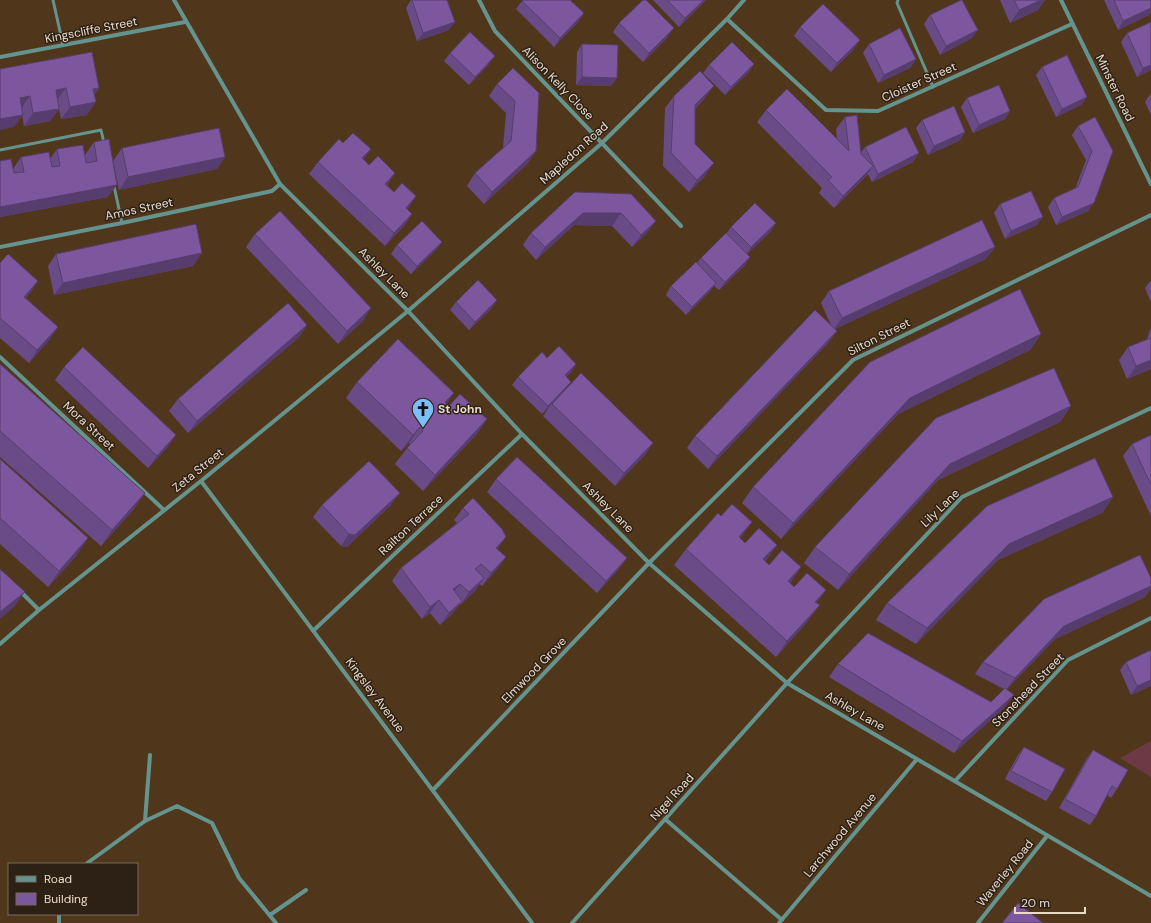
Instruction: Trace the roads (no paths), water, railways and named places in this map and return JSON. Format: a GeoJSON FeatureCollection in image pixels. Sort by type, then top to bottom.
{"type":"FeatureCollection","features":[{"type":"Feature","properties":{"kind":"street","name":"Ashley Lane"},"geometry":{"type":"LineString","coordinates":[[174,0],[185,22],[280,184],[408,311],[522,434],[649,563],[787,683],[1151,896]]}},
{"type":"Feature","properties":{"kind":"street","name":"Alison Kelly Close"},"geometry":{"type":"LineString","coordinates":[[479,0],[495,31],[681,226]]}},
{"type":"Feature","properties":{"kind":"street","name":"Mapledon Road"},"geometry":{"type":"LineString","coordinates":[[408,311],[602,143],[727,19],[744,0]]}},
{"type":"Feature","properties":{"kind":"street","name":"Minster Road"},"geometry":{"type":"LineString","coordinates":[[1061,0],[1151,184]]}},
{"type":"Feature","properties":{"kind":"street","name":"Cloister Street"},"geometry":{"type":"LineString","coordinates":[[727,19],[826,110],[878,111],[1072,24]]}},
{"type":"Feature","properties":{"kind":"street","name":"Kingscliffe Street"},"geometry":{"type":"LineString","coordinates":[[0,57],[185,22]]}},
{"type":"Feature","properties":{"kind":"street","name":"Amos Street"},"geometry":{"type":"LineString","coordinates":[[0,247],[272,191],[280,184]]}},
{"type":"Feature","properties":{"kind":"street","name":"Silton Street"},"geometry":{"type":"LineString","coordinates":[[649,563],[853,360],[1151,214]]}},
{"type":"Feature","properties":{"kind":"street","name":"Zeta Street"},"geometry":{"type":"LineString","coordinates":[[0,644],[39,610],[201,481],[408,311]]}},
{"type":"Feature","properties":{"kind":"street","name":"Mora Street"},"geometry":{"type":"LineString","coordinates":[[0,357],[164,510]]}},
{"type":"Feature","properties":{"kind":"street","name":"Lily Lane"},"geometry":{"type":"LineString","coordinates":[[787,683],[962,497],[1151,408]]}},
{"type":"Feature","properties":{"kind":"street","name":"Railton Terrace"},"geometry":{"type":"LineString","coordinates":[[314,630],[522,434]]}},
{"type":"Feature","properties":{"kind":"street","name":"Kingsley Avenue"},"geometry":{"type":"LineString","coordinates":[[201,481],[532,923]]}},
{"type":"Feature","properties":{"kind":"street","name":"Elmwood Grove"},"geometry":{"type":"LineString","coordinates":[[433,790],[649,563]]}},
{"type":"Feature","properties":{"kind":"street"},"geometry":{"type":"LineString","coordinates":[[17,588],[39,610]]}},
{"type":"Feature","properties":{"kind":"street","name":"Stonehead Street"},"geometry":{"type":"LineString","coordinates":[[955,781],[1068,660],[1151,618]]}},
{"type":"Feature","properties":{"kind":"street","name":"Nigel Road"},"geometry":{"type":"LineString","coordinates":[[572,923],[787,683]]}},
{"type":"Feature","properties":{"kind":"street"},"geometry":{"type":"LineString","coordinates":[[145,821],[150,755]]}},
{"type":"Feature","properties":{"kind":"street","name":"Larchwood Avenue"},"geometry":{"type":"LineString","coordinates":[[780,921],[917,759]]}},
{"type":"Feature","properties":{"kind":"street"},"geometry":{"type":"LineString","coordinates":[[87,863],[145,821],[177,806],[212,823],[239,878],[276,923]]}},
{"type":"Feature","properties":{"kind":"street"},"geometry":{"type":"LineString","coordinates":[[665,819],[780,921]]}},
{"type":"Feature","properties":{"kind":"street","name":"Waverley Road"},"geometry":{"type":"LineString","coordinates":[[978,923],[1047,836]]}},
{"type":"Feature","properties":{"kind":"street"},"geometry":{"type":"LineString","coordinates":[[270,916],[306,890]]}},
{"type":"Feature","properties":{"kind":"lane"},"geometry":{"type":"LineString","coordinates":[[53,0],[63,45]]}},
{"type":"Feature","properties":{"kind":"lane"},"geometry":{"type":"LineString","coordinates":[[898,0],[897,3],[933,87]]}},
{"type":"Feature","properties":{"kind":"lane"},"geometry":{"type":"LineString","coordinates":[[0,150],[100,130],[104,145]]}},
{"type":"Feature","properties":{"kind":"lane"},"geometry":{"type":"LineString","coordinates":[[113,184],[122,223]]}},
{"type":"Feature","properties":{"kind":"place","name":"St John"},"geometry":{"type":"Point","coordinates":[423,428]}}]}
